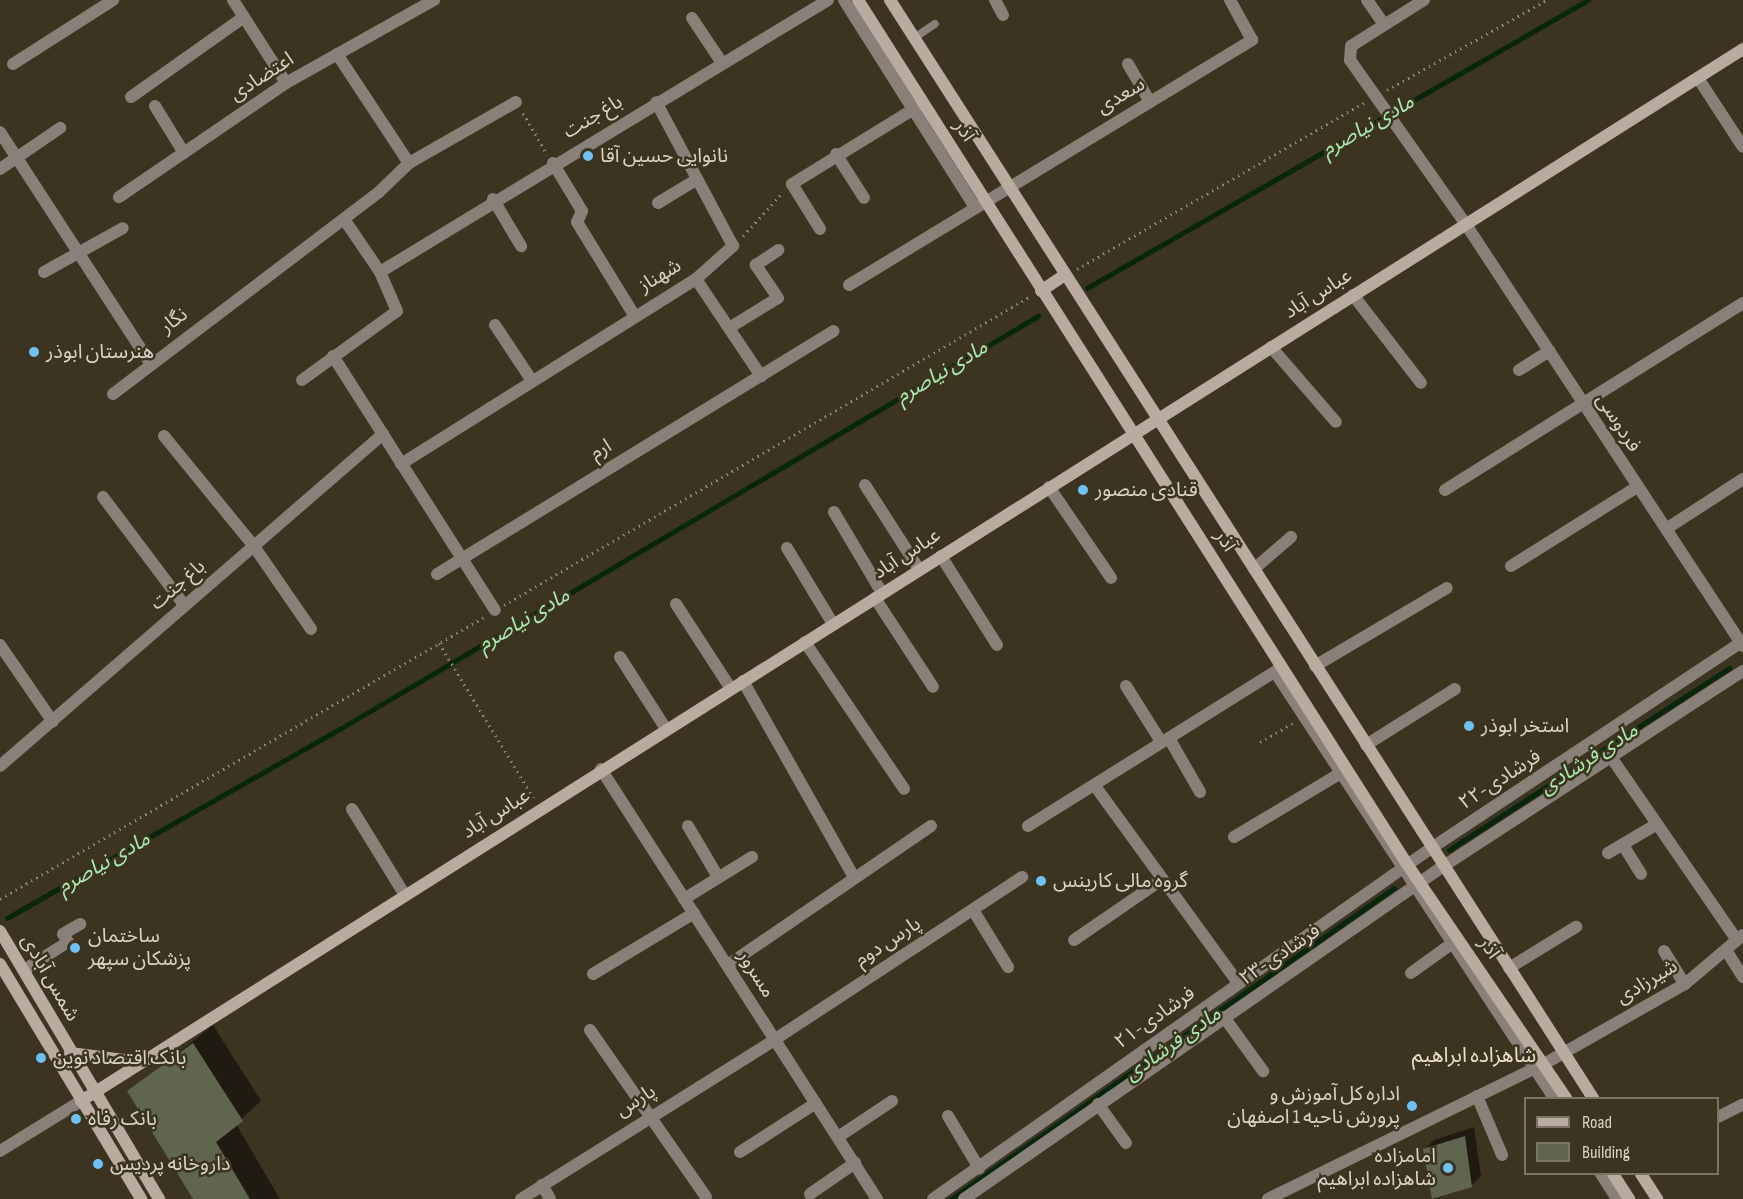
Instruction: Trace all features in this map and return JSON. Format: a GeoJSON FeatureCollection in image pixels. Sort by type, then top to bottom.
{"type":"FeatureCollection","features":[{"type":"Feature","properties":{"kind":"main road","name":"آذر"},"geometry":{"type":"LineString","coordinates":[[858,0],[918,106],[985,199],[1403,867],[1540,1066],[1565,1097]]}},
{"type":"Feature","properties":{"kind":"main road","name":"آذر"},"geometry":{"type":"LineString","coordinates":[[890,0],[1254,568],[1430,849],[1592,1097]]}},
{"type":"Feature","properties":{"kind":"main road","name":"عباس آباد"},"geometry":{"type":"LineString","coordinates":[[81,1101],[601,769],[879,596],[1743,49]]}},
{"type":"Feature","properties":{"kind":"main road"},"geometry":{"type":"LineString","coordinates":[[1041,291],[1065,275]]}},
{"type":"Feature","properties":{"kind":"main road","name":"شمس آبادی"},"geometry":{"type":"LineString","coordinates":[[0,931],[93,1092],[159,1199]]}},
{"type":"Feature","properties":{"kind":"main road","name":"شمس آبادی"},"geometry":{"type":"LineString","coordinates":[[0,964],[141,1199]]}},
{"type":"Feature","properties":{"kind":"main road"},"geometry":{"type":"LineString","coordinates":[[70,1053],[140,1062]]}},
{"type":"Feature","properties":{"kind":"main road"},"geometry":{"type":"LineString","coordinates":[[1614,1175],[1629,1199]]}},
{"type":"Feature","properties":{"kind":"main road"},"geometry":{"type":"LineString","coordinates":[[1642,1175],[1656,1199]]}},
{"type":"Feature","properties":{"kind":"street"},"geometry":{"type":"LineString","coordinates":[[13,64],[113,0]]}},
{"type":"Feature","properties":{"kind":"street"},"geometry":{"type":"LineString","coordinates":[[233,0],[285,83]]}},
{"type":"Feature","properties":{"kind":"street","name":"اعتضادی"},"geometry":{"type":"LineString","coordinates":[[119,197],[285,83],[434,0]]}},
{"type":"Feature","properties":{"kind":"street","name":"باغ جنت"},"geometry":{"type":"LineString","coordinates":[[380,272],[493,199],[828,0]]}},
{"type":"Feature","properties":{"kind":"street","name":"آذر"},"geometry":{"type":"LineString","coordinates":[[844,0],[918,106],[974,206]]}},
{"type":"Feature","properties":{"kind":"street"},"geometry":{"type":"LineString","coordinates":[[995,0],[1003,15]]}},
{"type":"Feature","properties":{"kind":"street","name":"سعدی"},"geometry":{"type":"LineString","coordinates":[[849,285],[985,199],[1252,40],[1230,0]]}},
{"type":"Feature","properties":{"kind":"street"},"geometry":{"type":"LineString","coordinates":[[1367,0],[1384,24],[1424,0]]}},
{"type":"Feature","properties":{"kind":"street"},"geometry":{"type":"LineString","coordinates":[[131,97],[244,16]]}},
{"type":"Feature","properties":{"kind":"street"},"geometry":{"type":"LineString","coordinates":[[692,18],[722,63]]}},
{"type":"Feature","properties":{"kind":"street","name":"فردوسی"},"geometry":{"type":"LineString","coordinates":[[1384,24],[1347,51],[1401,135],[1465,223],[1582,404],[1742,643]]}},
{"type":"Feature","properties":{"kind":"street"},"geometry":{"type":"LineString","coordinates":[[337,54],[409,163]]}},
{"type":"Feature","properties":{"kind":"street"},"geometry":{"type":"LineString","coordinates":[[1128,64],[1150,102]]}},
{"type":"Feature","properties":{"kind":"street"},"geometry":{"type":"LineString","coordinates":[[1698,78],[1743,147]]}},
{"type":"Feature","properties":{"kind":"street","name":"نگار"},"geometry":{"type":"LineString","coordinates":[[0,132],[150,363],[344,219],[409,163],[516,102]]}},
{"type":"Feature","properties":{"kind":"street"},"geometry":{"type":"LineString","coordinates":[[656,102],[733,246]]}},
{"type":"Feature","properties":{"kind":"street"},"geometry":{"type":"LineString","coordinates":[[155,106],[184,153]]}},
{"type":"Feature","properties":{"kind":"street"},"geometry":{"type":"LineString","coordinates":[[820,229],[792,184],[836,154],[918,106]]}},
{"type":"Feature","properties":{"kind":"street"},"geometry":{"type":"LineString","coordinates":[[0,169],[60,128]]}},
{"type":"Feature","properties":{"kind":"street"},"geometry":{"type":"LineString","coordinates":[[836,154],[864,198]]}},
{"type":"Feature","properties":{"kind":"street"},"geometry":{"type":"LineString","coordinates":[[553,163],[582,211],[577,222],[634,315]]}},
{"type":"Feature","properties":{"kind":"street"},"geometry":{"type":"LineString","coordinates":[[658,203],[696,180]]}},
{"type":"Feature","properties":{"kind":"street"},"geometry":{"type":"LineString","coordinates":[[493,199],[521,246]]}},
{"type":"Feature","properties":{"kind":"street"},"geometry":{"type":"LineString","coordinates":[[302,380],[398,311],[380,272],[344,219]]}},
{"type":"Feature","properties":{"kind":"street"},"geometry":{"type":"LineString","coordinates":[[44,272],[123,228]]}},
{"type":"Feature","properties":{"kind":"street","name":"شهناز"},"geometry":{"type":"LineString","coordinates":[[401,464],[634,315],[696,279],[733,246]]}},
{"type":"Feature","properties":{"kind":"street"},"geometry":{"type":"LineString","coordinates":[[729,328],[778,298],[756,265],[778,250]]}},
{"type":"Feature","properties":{"kind":"street"},"geometry":{"type":"LineString","coordinates":[[696,279],[761,376]]}},
{"type":"Feature","properties":{"kind":"street"},"geometry":{"type":"LineString","coordinates":[[1353,295],[1421,383]]}},
{"type":"Feature","properties":{"kind":"street"},"geometry":{"type":"LineString","coordinates":[[1445,490],[1743,303]]}},
{"type":"Feature","properties":{"kind":"street"},"geometry":{"type":"LineString","coordinates":[[495,325],[532,381]]}},
{"type":"Feature","properties":{"kind":"street","name":"ارم"},"geometry":{"type":"LineString","coordinates":[[437,574],[834,331]]}},
{"type":"Feature","properties":{"kind":"street"},"geometry":{"type":"LineString","coordinates":[[1271,347],[1336,422]]}},
{"type":"Feature","properties":{"kind":"street"},"geometry":{"type":"LineString","coordinates":[[1519,370],[1548,351]]}},
{"type":"Feature","properties":{"kind":"street"},"geometry":{"type":"LineString","coordinates":[[333,356],[495,610]]}},
{"type":"Feature","properties":{"kind":"street"},"geometry":{"type":"LineString","coordinates":[[112,394],[150,363]]}},
{"type":"Feature","properties":{"kind":"street","name":"باغ جنت"},"geometry":{"type":"LineString","coordinates":[[1,764],[53,722],[382,434]]}},
{"type":"Feature","properties":{"kind":"street"},"geometry":{"type":"LineString","coordinates":[[164,436],[253,545],[311,628]]}},
{"type":"Feature","properties":{"kind":"street"},"geometry":{"type":"LineString","coordinates":[[1666,529],[1743,479]]}},
{"type":"Feature","properties":{"kind":"street"},"geometry":{"type":"LineString","coordinates":[[865,485],[919,570]]}},
{"type":"Feature","properties":{"kind":"street"},"geometry":{"type":"LineString","coordinates":[[1049,487],[1111,578]]}},
{"type":"Feature","properties":{"kind":"street"},"geometry":{"type":"LineString","coordinates":[[1511,566],[1637,487]]}},
{"type":"Feature","properties":{"kind":"street"},"geometry":{"type":"LineString","coordinates":[[103,497],[184,605]]}},
{"type":"Feature","properties":{"kind":"street"},"geometry":{"type":"LineString","coordinates":[[834,512],[879,596],[933,687]]}},
{"type":"Feature","properties":{"kind":"street"},"geometry":{"type":"LineString","coordinates":[[1254,568],[1291,537]]}},
{"type":"Feature","properties":{"kind":"street"},"geometry":{"type":"LineString","coordinates":[[787,548],[833,624]]}},
{"type":"Feature","properties":{"kind":"street"},"geometry":{"type":"LineString","coordinates":[[941,556],[997,645]]}},
{"type":"Feature","properties":{"kind":"street"},"geometry":{"type":"LineString","coordinates":[[1315,666],[1447,588]]}},
{"type":"Feature","properties":{"kind":"street"},"geometry":{"type":"LineString","coordinates":[[676,604],[731,688]]}},
{"type":"Feature","properties":{"kind":"street"},"geometry":{"type":"LineString","coordinates":[[805,642],[904,789]]}},
{"type":"Feature","properties":{"kind":"street","name":"۲۲-فرشادی"},"geometry":{"type":"LineString","coordinates":[[1403,867],[1742,643]]}},
{"type":"Feature","properties":{"kind":"street"},"geometry":{"type":"LineString","coordinates":[[0,645],[53,722]]}},
{"type":"Feature","properties":{"kind":"street"},"geometry":{"type":"LineString","coordinates":[[620,657],[666,729]]}},
{"type":"Feature","properties":{"kind":"street"},"geometry":{"type":"LineString","coordinates":[[1028,826],[1278,670]]}},
{"type":"Feature","properties":{"kind":"street","name":"آذر"},"geometry":{"type":"LineString","coordinates":[[1278,670],[1304,717],[1344,772]]}},
{"type":"Feature","properties":{"kind":"street","name":"۲۳-فرشادی"},"geometry":{"type":"LineString","coordinates":[[964,1199],[1442,867],[1743,671]]}},
{"type":"Feature","properties":{"kind":"street"},"geometry":{"type":"LineString","coordinates":[[743,681],[854,878]]}},
{"type":"Feature","properties":{"kind":"street"},"geometry":{"type":"LineString","coordinates":[[1126,686],[1200,792]]}},
{"type":"Feature","properties":{"kind":"street"},"geometry":{"type":"LineString","coordinates":[[1366,745],[1455,689]]}},
{"type":"Feature","properties":{"kind":"street"},"geometry":{"type":"LineString","coordinates":[[1611,757],[1740,937]]}},
{"type":"Feature","properties":{"kind":"street","name":"مسرور"},"geometry":{"type":"LineString","coordinates":[[601,769],[877,1199]]}},
{"type":"Feature","properties":{"kind":"street"},"geometry":{"type":"LineString","coordinates":[[1234,837],[1344,772]]}},
{"type":"Feature","properties":{"kind":"street"},"geometry":{"type":"LineString","coordinates":[[1095,786],[1160,881],[1238,983]]}},
{"type":"Feature","properties":{"kind":"street"},"geometry":{"type":"LineString","coordinates":[[352,809],[405,895]]}},
{"type":"Feature","properties":{"kind":"street"},"geometry":{"type":"LineString","coordinates":[[1608,853],[1657,824]]}},
{"type":"Feature","properties":{"kind":"street"},"geometry":{"type":"LineString","coordinates":[[688,826],[718,877]]}},
{"type":"Feature","properties":{"kind":"street"},"geometry":{"type":"LineString","coordinates":[[728,965],[931,826]]}},
{"type":"Feature","properties":{"kind":"street"},"geometry":{"type":"LineString","coordinates":[[1623,844],[1641,874]]}},
{"type":"Feature","properties":{"kind":"street"},"geometry":{"type":"LineString","coordinates":[[684,899],[752,857]]}},
{"type":"Feature","properties":{"kind":"street","name":"۲۱-فرشادی"},"geometry":{"type":"LineString","coordinates":[[933,1199],[1403,867]]}},
{"type":"Feature","properties":{"kind":"street","name":"پارس دوم"},"geometry":{"type":"LineString","coordinates":[[774,1040],[1022,877]]}},
{"type":"Feature","properties":{"kind":"street"},"geometry":{"type":"LineString","coordinates":[[1074,940],[1160,881]]}},
{"type":"Feature","properties":{"kind":"street","name":"آذر"},"geometry":{"type":"LineString","coordinates":[[1416,886],[1450,945],[1489,991]]}},
{"type":"Feature","properties":{"kind":"street"},"geometry":{"type":"LineString","coordinates":[[973,910],[1008,967]]}},
{"type":"Feature","properties":{"kind":"street"},"geometry":{"type":"LineString","coordinates":[[593,974],[694,913]]}},
{"type":"Feature","properties":{"kind":"street"},"geometry":{"type":"LineString","coordinates":[[24,970],[68,942],[63,934],[80,924]]}},
{"type":"Feature","properties":{"kind":"street"},"geometry":{"type":"LineString","coordinates":[[1509,968],[1576,927]]}},
{"type":"Feature","properties":{"kind":"street","name":"شیرزادی"},"geometry":{"type":"LineString","coordinates":[[1540,1066],[1685,984],[1740,937]]}},
{"type":"Feature","properties":{"kind":"street"},"geometry":{"type":"LineString","coordinates":[[1411,973],[1450,945]]}},
{"type":"Feature","properties":{"kind":"street"},"geometry":{"type":"LineString","coordinates":[[1726,950],[1743,977]]}},
{"type":"Feature","properties":{"kind":"street"},"geometry":{"type":"LineString","coordinates":[[1664,951],[1685,984]]}},
{"type":"Feature","properties":{"kind":"street"},"geometry":{"type":"LineString","coordinates":[[1224,1017],[1263,1071]]}},
{"type":"Feature","properties":{"kind":"street"},"geometry":{"type":"LineString","coordinates":[[590,1030],[706,1197]]}},
{"type":"Feature","properties":{"kind":"street","name":"پارس"},"geometry":{"type":"LineString","coordinates":[[521,1199],[649,1115],[774,1040]]}},
{"type":"Feature","properties":{"kind":"street"},"geometry":{"type":"LineString","coordinates":[[1268,1199],[1290,1194],[1477,1096],[1540,1066]]}},
{"type":"Feature","properties":{"kind":"street","name":"آذر"},"geometry":{"type":"LineString","coordinates":[[1540,1066],[1554,1097]]}},
{"type":"Feature","properties":{"kind":"street"},"geometry":{"type":"LineString","coordinates":[[1477,1096],[1502,1155]]}},
{"type":"Feature","properties":{"kind":"street"},"geometry":{"type":"LineString","coordinates":[[0,1151],[81,1101]]}},
{"type":"Feature","properties":{"kind":"street"},"geometry":{"type":"LineString","coordinates":[[838,1137],[892,1101]]}},
{"type":"Feature","properties":{"kind":"street"},"geometry":{"type":"LineString","coordinates":[[740,1152],[816,1103]]}},
{"type":"Feature","properties":{"kind":"street"},"geometry":{"type":"LineString","coordinates":[[1098,1104],[1126,1143]]}},
{"type":"Feature","properties":{"kind":"street"},"geometry":{"type":"LineString","coordinates":[[1719,1116],[1743,1104]]}},
{"type":"Feature","properties":{"kind":"street"},"geometry":{"type":"LineString","coordinates":[[948,1116],[979,1168]]}},
{"type":"Feature","properties":{"kind":"street"},"geometry":{"type":"LineString","coordinates":[[810,1194],[855,1163]]}},
{"type":"Feature","properties":{"kind":"street"},"geometry":{"type":"LineString","coordinates":[[1602,1175],[1617,1199]]}},
{"type":"Feature","properties":{"kind":"street"},"geometry":{"type":"LineString","coordinates":[[542,1185],[550,1199]]}},
{"type":"Feature","properties":{"kind":"lane"},"geometry":{"type":"LineString","coordinates":[[914,38],[935,24]]}},
{"type":"Feature","properties":{"kind":"path"},"geometry":{"type":"LineString","coordinates":[[1065,275],[1546,0]]}},
{"type":"Feature","properties":{"kind":"path"},"geometry":{"type":"LineString","coordinates":[[516,102],[553,163]]}},
{"type":"Feature","properties":{"kind":"path"},"geometry":{"type":"LineString","coordinates":[[733,246],[792,184]]}},
{"type":"Feature","properties":{"kind":"path"},"geometry":{"type":"LineString","coordinates":[[0,899],[1041,291]]}},
{"type":"Feature","properties":{"kind":"path"},"geometry":{"type":"LineString","coordinates":[[440,643],[541,809]]}},
{"type":"Feature","properties":{"kind":"path"},"geometry":{"type":"LineString","coordinates":[[1260,742],[1304,717]]}},
{"type":"Feature","properties":{"kind":"building"},"geometry":{"type":"Polygon","coordinates":[[[193,1043],[243,1121],[216,1142],[250,1199],[193,1199],[127,1091],[193,1043]]]}},
{"type":"Feature","properties":{"kind":"building","name":"امامزاده شاهزاده ابراهیم"},"geometry":{"type":"Polygon","coordinates":[[[1465,1136],[1472,1187],[1432,1199],[1423,1149],[1465,1136]]]}},
{"type":"Feature","properties":{"kind":"waterway","name":"مادی نیاصرم"},"geometry":{"type":"LineString","coordinates":[[1087,288],[1588,0]]}},
{"type":"Feature","properties":{"kind":"waterway","name":"مادی نیاصرم"},"geometry":{"type":"LineString","coordinates":[[7,918],[340,729],[1038,316]]}},
{"type":"Feature","properties":{"kind":"waterway","name":"مادی فرشادی"},"geometry":{"type":"LineString","coordinates":[[1449,850],[1729,668]]}},
{"type":"Feature","properties":{"kind":"waterway","name":"مادی فرشادی"},"geometry":{"type":"LineString","coordinates":[[951,1199],[1394,888]]}},
{"type":"Feature","properties":{"kind":"place","name":"نانوایی حسین آقا"},"geometry":{"type":"Point","coordinates":[588,156]}},
{"type":"Feature","properties":{"kind":"place","name":"هنرستان ابوذر"},"geometry":{"type":"Point","coordinates":[34,352]}},
{"type":"Feature","properties":{"kind":"place","name":"قنادی منصور"},"geometry":{"type":"Point","coordinates":[1083,490]}},
{"type":"Feature","properties":{"kind":"place","name":"استخر ابوذر"},"geometry":{"type":"Point","coordinates":[1469,726]}},
{"type":"Feature","properties":{"kind":"place","name":"گروه مالی کارینس"},"geometry":{"type":"Point","coordinates":[1041,881]}},
{"type":"Feature","properties":{"kind":"place","name":"ساختمان پزشکان سپهر"},"geometry":{"type":"Point","coordinates":[75,948]}},
{"type":"Feature","properties":{"kind":"place","name":"بانک اقتصاد نوین"},"geometry":{"type":"Point","coordinates":[41,1058]}},
{"type":"Feature","properties":{"kind":"place","name":"اداره کل آموزش و پرورش ناحیه 1 اصفهان"},"geometry":{"type":"Point","coordinates":[1412,1106]}},
{"type":"Feature","properties":{"kind":"place","name":"بانک رفاه"},"geometry":{"type":"Point","coordinates":[76,1119]}},
{"type":"Feature","properties":{"kind":"place","name":"داروخانه پردیس"},"geometry":{"type":"Point","coordinates":[98,1164]}},
{"type":"Feature","properties":{"kind":"place","name":"امامزاده شاهزاده ابراهیم"},"geometry":{"type":"Point","coordinates":[1448,1168]}},
{"type":"Feature","properties":{"kind":"district","name":"شاهزاده ابراهیم"},"geometry":{"type":"Point","coordinates":[1474,1056]}}]}
